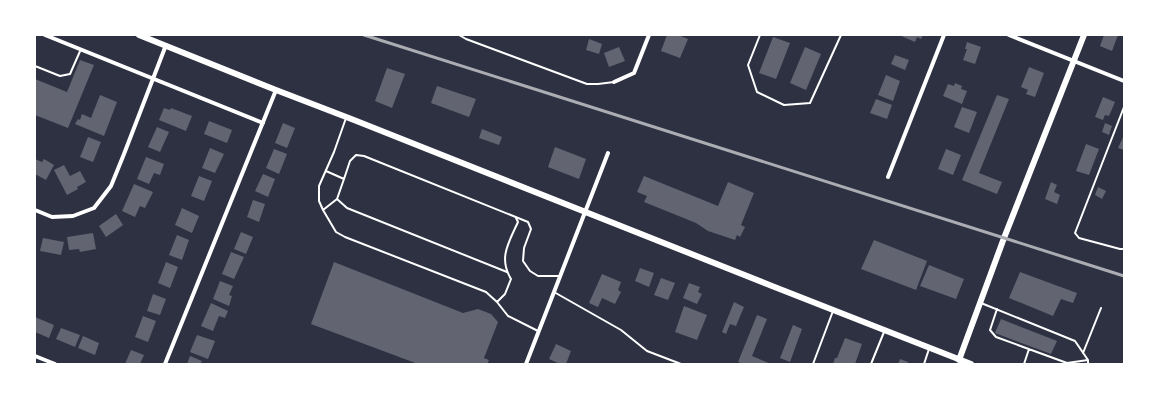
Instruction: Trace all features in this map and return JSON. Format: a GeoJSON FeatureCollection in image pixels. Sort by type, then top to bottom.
{"type":"FeatureCollection","features":[{"type":"Feature","properties":{"kind":"main road"},"geometry":{"type":"LineString","coordinates":[[139,35],[930,348],[958,362],[971,364]]}},
{"type":"Feature","properties":{"kind":"main road"},"geometry":{"type":"LineString","coordinates":[[958,362],[1004,238],[1084,35]]}},
{"type":"Feature","properties":{"kind":"street"},"geometry":{"type":"LineString","coordinates":[[45,35],[263,123]]}},
{"type":"Feature","properties":{"kind":"street"},"geometry":{"type":"LineString","coordinates":[[614,82],[634,74],[650,35]]}},
{"type":"Feature","properties":{"kind":"street"},"geometry":{"type":"LineString","coordinates":[[888,177],[944,35]]}},
{"type":"Feature","properties":{"kind":"street"},"geometry":{"type":"LineString","coordinates":[[1012,36],[1124,81]]}},
{"type":"Feature","properties":{"kind":"street"},"geometry":{"type":"LineString","coordinates":[[35,210],[52,217],[73,216],[94,208],[110,186],[166,45]]}},
{"type":"Feature","properties":{"kind":"street"},"geometry":{"type":"LineString","coordinates":[[165,364],[276,90]]}},
{"type":"Feature","properties":{"kind":"street"},"geometry":{"type":"LineString","coordinates":[[526,364],[608,153]]}},
{"type":"Feature","properties":{"kind":"street"},"geometry":{"type":"LineString","coordinates":[[35,356],[55,364]]}},
{"type":"Feature","properties":{"kind":"lane"},"geometry":{"type":"LineString","coordinates":[[459,35],[466,39],[587,84],[614,82]]}},
{"type":"Feature","properties":{"kind":"lane"},"geometry":{"type":"LineString","coordinates":[[760,35],[748,65],[757,92],[784,105],[810,103],[841,35]]}},
{"type":"Feature","properties":{"kind":"lane"},"geometry":{"type":"LineString","coordinates":[[35,66],[60,76],[70,74],[81,49]]}},
{"type":"Feature","properties":{"kind":"lane"},"geometry":{"type":"LineString","coordinates":[[1124,107],[1075,233],[1078,238],[1124,249]]}},
{"type":"Feature","properties":{"kind":"lane"},"geometry":{"type":"LineString","coordinates":[[347,117],[319,186],[320,201],[323,210],[336,232],[345,237],[486,292],[497,302],[508,316],[539,331]]}},
{"type":"Feature","properties":{"kind":"lane"},"geometry":{"type":"LineString","coordinates":[[323,210],[337,199],[350,161],[356,155],[364,156],[528,222],[531,229],[524,248],[523,261],[530,271],[538,276],[561,276]]}},
{"type":"Feature","properties":{"kind":"lane"},"geometry":{"type":"LineString","coordinates":[[326,171],[344,179]]}},
{"type":"Feature","properties":{"kind":"lane"},"geometry":{"type":"LineString","coordinates":[[337,199],[347,208],[507,272]]}},
{"type":"Feature","properties":{"kind":"lane"},"geometry":{"type":"LineString","coordinates":[[497,302],[505,294],[511,279],[504,262],[506,252],[518,222],[516,217]]}},
{"type":"Feature","properties":{"kind":"lane"},"geometry":{"type":"LineString","coordinates":[[554,292],[621,330],[648,351],[681,364]]}},
{"type":"Feature","properties":{"kind":"lane"},"geometry":{"type":"LineString","coordinates":[[980,302],[1075,341],[1088,360],[1088,364]]}},
{"type":"Feature","properties":{"kind":"lane"},"geometry":{"type":"LineString","coordinates":[[1083,353],[1101,308]]}},
{"type":"Feature","properties":{"kind":"lane"},"geometry":{"type":"LineString","coordinates":[[997,309],[990,330],[996,337],[1067,363],[1088,360]]}},
{"type":"Feature","properties":{"kind":"lane"},"geometry":{"type":"LineString","coordinates":[[813,364],[833,310]]}},
{"type":"Feature","properties":{"kind":"lane"},"geometry":{"type":"LineString","coordinates":[[871,364],[884,330]]}},
{"type":"Feature","properties":{"kind":"lane"},"geometry":{"type":"LineString","coordinates":[[924,364],[930,348]]}},
{"type":"Feature","properties":{"kind":"lane"},"geometry":{"type":"LineString","coordinates":[[1024,364],[1029,349]]}},
{"type":"Feature","properties":{"kind":"building"},"geometry":{"type":"Polygon","coordinates":[[[667,35],[678,35],[688,39],[680,58],[661,51],[667,35]]]}},
{"type":"Feature","properties":{"kind":"building"},"geometry":{"type":"Polygon","coordinates":[[[899,35],[923,35],[921,39],[917,37],[915,42],[899,35]]]}},
{"type":"Feature","properties":{"kind":"building"},"geometry":{"type":"Polygon","coordinates":[[[1104,35],[1118,35],[1112,51],[1100,46],[1104,35]]]}},
{"type":"Feature","properties":{"kind":"building"},"geometry":{"type":"Polygon","coordinates":[[[773,37],[790,43],[776,79],[759,73],[773,37]]]}},
{"type":"Feature","properties":{"kind":"building"},"geometry":{"type":"Polygon","coordinates":[[[589,39],[602,44],[599,54],[586,50],[589,39]]]}},
{"type":"Feature","properties":{"kind":"building"},"geometry":{"type":"Polygon","coordinates":[[[967,42],[981,47],[975,64],[963,60],[967,49],[965,49],[967,42]]]}},
{"type":"Feature","properties":{"kind":"building"},"geometry":{"type":"Polygon","coordinates":[[[619,47],[625,61],[609,67],[604,53],[619,47]]]}},
{"type":"Feature","properties":{"kind":"building"},"geometry":{"type":"Polygon","coordinates":[[[805,47],[821,54],[806,90],[790,83],[805,47]]]}},
{"type":"Feature","properties":{"kind":"building"},"geometry":{"type":"Polygon","coordinates":[[[895,55],[909,60],[905,70],[891,64],[895,55]]]}},
{"type":"Feature","properties":{"kind":"building"},"geometry":{"type":"Polygon","coordinates":[[[80,60],[94,65],[68,128],[35,115],[35,79],[67,92],[80,60]]]}},
{"type":"Feature","properties":{"kind":"building"},"geometry":{"type":"Polygon","coordinates":[[[1029,67],[1044,73],[1035,97],[1026,94],[1028,90],[1021,87],[1029,67]]]}},
{"type":"Feature","properties":{"kind":"building"},"geometry":{"type":"Polygon","coordinates":[[[387,68],[405,74],[392,108],[375,101],[387,68]]]}},
{"type":"Feature","properties":{"kind":"building"},"geometry":{"type":"Polygon","coordinates":[[[886,75],[900,81],[893,101],[878,95],[886,75]]]}},
{"type":"Feature","properties":{"kind":"building"},"geometry":{"type":"Polygon","coordinates":[[[955,83],[962,86],[961,89],[967,91],[962,104],[943,96],[948,84],[954,86],[955,83]]]}},
{"type":"Feature","properties":{"kind":"building"},"geometry":{"type":"Polygon","coordinates":[[[437,86],[476,99],[469,117],[431,103],[437,86]]]}},
{"type":"Feature","properties":{"kind":"building"},"geometry":{"type":"Polygon","coordinates":[[[100,95],[117,102],[104,136],[75,124],[78,119],[80,120],[82,114],[91,118],[100,95]]]}},
{"type":"Feature","properties":{"kind":"building"},"geometry":{"type":"Polygon","coordinates":[[[997,95],[1009,99],[979,173],[1002,182],[997,194],[962,180],[997,95]]]}},
{"type":"Feature","properties":{"kind":"building"},"geometry":{"type":"Polygon","coordinates":[[[1103,97],[1115,102],[1109,116],[1105,115],[1103,120],[1095,117],[1103,97]]]}},
{"type":"Feature","properties":{"kind":"building"},"geometry":{"type":"Polygon","coordinates":[[[876,99],[892,105],[887,119],[870,113],[876,99]]]}},
{"type":"Feature","properties":{"kind":"building"},"geometry":{"type":"Polygon","coordinates":[[[962,107],[977,112],[969,133],[954,127],[962,107]]]}},
{"type":"Feature","properties":{"kind":"building"},"geometry":{"type":"Polygon","coordinates":[[[164,108],[170,110],[171,108],[192,116],[186,131],[159,120],[164,108]]]}},
{"type":"Feature","properties":{"kind":"building"},"geometry":{"type":"Polygon","coordinates":[[[209,121],[232,130],[227,143],[204,134],[209,121]]]}},
{"type":"Feature","properties":{"kind":"building"},"geometry":{"type":"Polygon","coordinates":[[[283,123],[295,128],[287,148],[275,143],[283,123]]]}},
{"type":"Feature","properties":{"kind":"building"},"geometry":{"type":"Polygon","coordinates":[[[1105,123],[1112,126],[1109,135],[1102,132],[1105,123]]]}},
{"type":"Feature","properties":{"kind":"building"},"geometry":{"type":"Polygon","coordinates":[[[157,127],[169,132],[160,152],[148,147],[157,127]]]}},
{"type":"Feature","properties":{"kind":"building"},"geometry":{"type":"Polygon","coordinates":[[[482,129],[502,137],[499,145],[479,138],[482,129]]]}},
{"type":"Feature","properties":{"kind":"building"},"geometry":{"type":"Polygon","coordinates":[[[1124,135],[1124,150],[1118,148],[1124,135]]]}},
{"type":"Feature","properties":{"kind":"building"},"geometry":{"type":"Polygon","coordinates":[[[88,137],[101,142],[93,162],[80,157],[88,137]]]}},
{"type":"Feature","properties":{"kind":"building"},"geometry":{"type":"Polygon","coordinates":[[[1086,144],[1099,149],[1089,175],[1076,171],[1086,144]]]}},
{"type":"Feature","properties":{"kind":"building"},"geometry":{"type":"Polygon","coordinates":[[[555,147],[586,159],[579,179],[548,167],[555,147]]]}},
{"type":"Feature","properties":{"kind":"building"},"geometry":{"type":"Polygon","coordinates":[[[210,148],[224,154],[215,173],[202,168],[210,148]]]}},
{"type":"Feature","properties":{"kind":"building"},"geometry":{"type":"Polygon","coordinates":[[[274,149],[287,154],[279,174],[266,168],[274,149]]]}},
{"type":"Feature","properties":{"kind":"building"},"geometry":{"type":"Polygon","coordinates":[[[946,149],[961,155],[953,175],[938,169],[946,149]]]}},
{"type":"Feature","properties":{"kind":"building"},"geometry":{"type":"Polygon","coordinates":[[[146,157],[164,164],[160,175],[154,173],[149,184],[137,179],[146,157]]]}},
{"type":"Feature","properties":{"kind":"building"},"geometry":{"type":"Polygon","coordinates":[[[35,159],[42,162],[44,159],[54,165],[46,180],[35,174],[35,159]]]}},
{"type":"Feature","properties":{"kind":"building"},"geometry":{"type":"Polygon","coordinates":[[[64,165],[70,176],[80,171],[86,182],[77,187],[78,189],[67,195],[54,170],[64,165]]]}},
{"type":"Feature","properties":{"kind":"building"},"geometry":{"type":"Polygon","coordinates":[[[263,174],[275,179],[268,197],[255,191],[263,174]]]}},
{"type":"Feature","properties":{"kind":"building"},"geometry":{"type":"Polygon","coordinates":[[[199,176],[212,181],[204,201],[191,196],[199,176]]]}},
{"type":"Feature","properties":{"kind":"building"},"geometry":{"type":"Polygon","coordinates":[[[644,176],[718,206],[728,182],[754,193],[741,225],[745,227],[740,237],[737,235],[735,240],[708,231],[696,223],[644,202],[647,196],[637,192],[644,176]]]}},
{"type":"Feature","properties":{"kind":"building"},"geometry":{"type":"Polygon","coordinates":[[[1051,182],[1057,185],[1054,192],[1060,195],[1057,204],[1045,199],[1051,182]]]}},
{"type":"Feature","properties":{"kind":"building"},"geometry":{"type":"Polygon","coordinates":[[[134,184],[153,192],[145,208],[140,206],[135,217],[122,211],[134,184]]]}},
{"type":"Feature","properties":{"kind":"building"},"geometry":{"type":"Polygon","coordinates":[[[1098,187],[1106,191],[1102,199],[1095,195],[1098,187]]]}},
{"type":"Feature","properties":{"kind":"building"},"geometry":{"type":"Polygon","coordinates":[[[253,200],[265,204],[259,222],[247,217],[253,200]]]}},
{"type":"Feature","properties":{"kind":"building"},"geometry":{"type":"Polygon","coordinates":[[[182,208],[199,216],[192,233],[175,225],[182,208]]]}},
{"type":"Feature","properties":{"kind":"building"},"geometry":{"type":"Polygon","coordinates":[[[116,214],[123,225],[106,237],[99,226],[116,214]]]}},
{"type":"Feature","properties":{"kind":"building"},"geometry":{"type":"Polygon","coordinates":[[[241,232],[253,237],[246,254],[234,249],[241,232]]]}},
{"type":"Feature","properties":{"kind":"building"},"geometry":{"type":"Polygon","coordinates":[[[93,233],[96,249],[80,252],[79,249],[69,250],[67,237],[93,233]]]}},
{"type":"Feature","properties":{"kind":"building"},"geometry":{"type":"Polygon","coordinates":[[[177,235],[189,240],[182,260],[169,255],[177,235]]]}},
{"type":"Feature","properties":{"kind":"building"},"geometry":{"type":"Polygon","coordinates":[[[43,238],[64,242],[61,255],[40,251],[43,238]]]}},
{"type":"Feature","properties":{"kind":"building"},"geometry":{"type":"Polygon","coordinates":[[[874,240],[927,261],[916,290],[861,269],[874,240]]]}},
{"type":"Feature","properties":{"kind":"building"},"geometry":{"type":"Polygon","coordinates":[[[231,252],[244,257],[234,279],[222,274],[231,252]]]}},
{"type":"Feature","properties":{"kind":"building"},"geometry":{"type":"Polygon","coordinates":[[[166,262],[178,267],[170,288],[158,283],[166,262]]]}},
{"type":"Feature","properties":{"kind":"building"},"geometry":{"type":"Polygon","coordinates":[[[334,262],[463,313],[478,309],[491,314],[498,322],[484,358],[489,360],[487,364],[418,364],[311,324],[334,262]]]}},
{"type":"Feature","properties":{"kind":"building"},"geometry":{"type":"Polygon","coordinates":[[[929,265],[964,279],[956,299],[920,286],[929,265]]]}},
{"type":"Feature","properties":{"kind":"building"},"geometry":{"type":"Polygon","coordinates":[[[640,268],[654,273],[649,287],[635,281],[640,268]]]}},
{"type":"Feature","properties":{"kind":"building"},"geometry":{"type":"Polygon","coordinates":[[[1020,272],[1077,293],[1073,303],[1061,299],[1053,316],[1009,298],[1020,272]]]}},
{"type":"Feature","properties":{"kind":"building"},"geometry":{"type":"Polygon","coordinates":[[[602,274],[621,282],[618,290],[621,292],[615,304],[602,298],[598,307],[589,303],[602,274]]]}},
{"type":"Feature","properties":{"kind":"building"},"geometry":{"type":"Polygon","coordinates":[[[661,278],[675,283],[668,300],[654,295],[661,278]]]}},
{"type":"Feature","properties":{"kind":"building"},"geometry":{"type":"Polygon","coordinates":[[[220,281],[233,286],[229,295],[232,296],[229,306],[213,299],[220,281]]]}},
{"type":"Feature","properties":{"kind":"building"},"geometry":{"type":"Polygon","coordinates":[[[689,283],[700,287],[698,292],[702,294],[697,304],[683,298],[689,283]]]}},
{"type":"Feature","properties":{"kind":"building"},"geometry":{"type":"Polygon","coordinates":[[[153,294],[166,299],[160,315],[147,311],[153,294]]]}},
{"type":"Feature","properties":{"kind":"building"},"geometry":{"type":"Polygon","coordinates":[[[734,302],[744,307],[736,326],[730,324],[726,334],[722,332],[734,302]]]}},
{"type":"Feature","properties":{"kind":"building"},"geometry":{"type":"Polygon","coordinates":[[[211,303],[228,311],[225,318],[219,316],[213,331],[201,326],[211,303]]]}},
{"type":"Feature","properties":{"kind":"building"},"geometry":{"type":"Polygon","coordinates":[[[684,306],[707,315],[697,340],[675,332],[684,306]]]}},
{"type":"Feature","properties":{"kind":"building"},"geometry":{"type":"Polygon","coordinates":[[[757,315],[767,319],[752,356],[771,364],[744,364],[738,362],[757,315]]]}},
{"type":"Feature","properties":{"kind":"building"},"geometry":{"type":"Polygon","coordinates":[[[143,316],[156,321],[148,342],[135,337],[143,316]]]}},
{"type":"Feature","properties":{"kind":"building"},"geometry":{"type":"Polygon","coordinates":[[[35,317],[54,325],[49,338],[35,332],[35,317]]]}},
{"type":"Feature","properties":{"kind":"building"},"geometry":{"type":"Polygon","coordinates":[[[1001,319],[1057,341],[1051,354],[995,333],[1001,319]]]}},
{"type":"Feature","properties":{"kind":"building"},"geometry":{"type":"Polygon","coordinates":[[[793,325],[802,329],[790,362],[780,358],[793,325]]]}},
{"type":"Feature","properties":{"kind":"building"},"geometry":{"type":"Polygon","coordinates":[[[61,328],[80,335],[75,347],[56,339],[61,328]]]}},
{"type":"Feature","properties":{"kind":"building"},"geometry":{"type":"Polygon","coordinates":[[[197,335],[215,341],[208,359],[190,352],[197,335]]]}},
{"type":"Feature","properties":{"kind":"building"},"geometry":{"type":"Polygon","coordinates":[[[83,336],[99,343],[95,355],[78,348],[83,336]]]}},
{"type":"Feature","properties":{"kind":"building"},"geometry":{"type":"Polygon","coordinates":[[[845,338],[862,344],[855,364],[833,364],[835,358],[837,358],[845,338]]]}},
{"type":"Feature","properties":{"kind":"building"},"geometry":{"type":"Polygon","coordinates":[[[556,344],[571,351],[566,364],[560,364],[549,359],[556,344]]]}},
{"type":"Feature","properties":{"kind":"building"},"geometry":{"type":"Polygon","coordinates":[[[131,350],[144,355],[140,364],[125,364],[131,350]]]}},
{"type":"Feature","properties":{"kind":"building"},"geometry":{"type":"Polygon","coordinates":[[[190,356],[202,361],[200,364],[187,364],[190,356]]]}},
{"type":"Feature","properties":{"kind":"building"},"geometry":{"type":"Polygon","coordinates":[[[900,359],[908,362],[907,364],[898,364],[900,359]]]}},
{"type":"Feature","properties":{"kind":"railway"},"geometry":{"type":"LineString","coordinates":[[364,35],[1124,276]]}}]}
